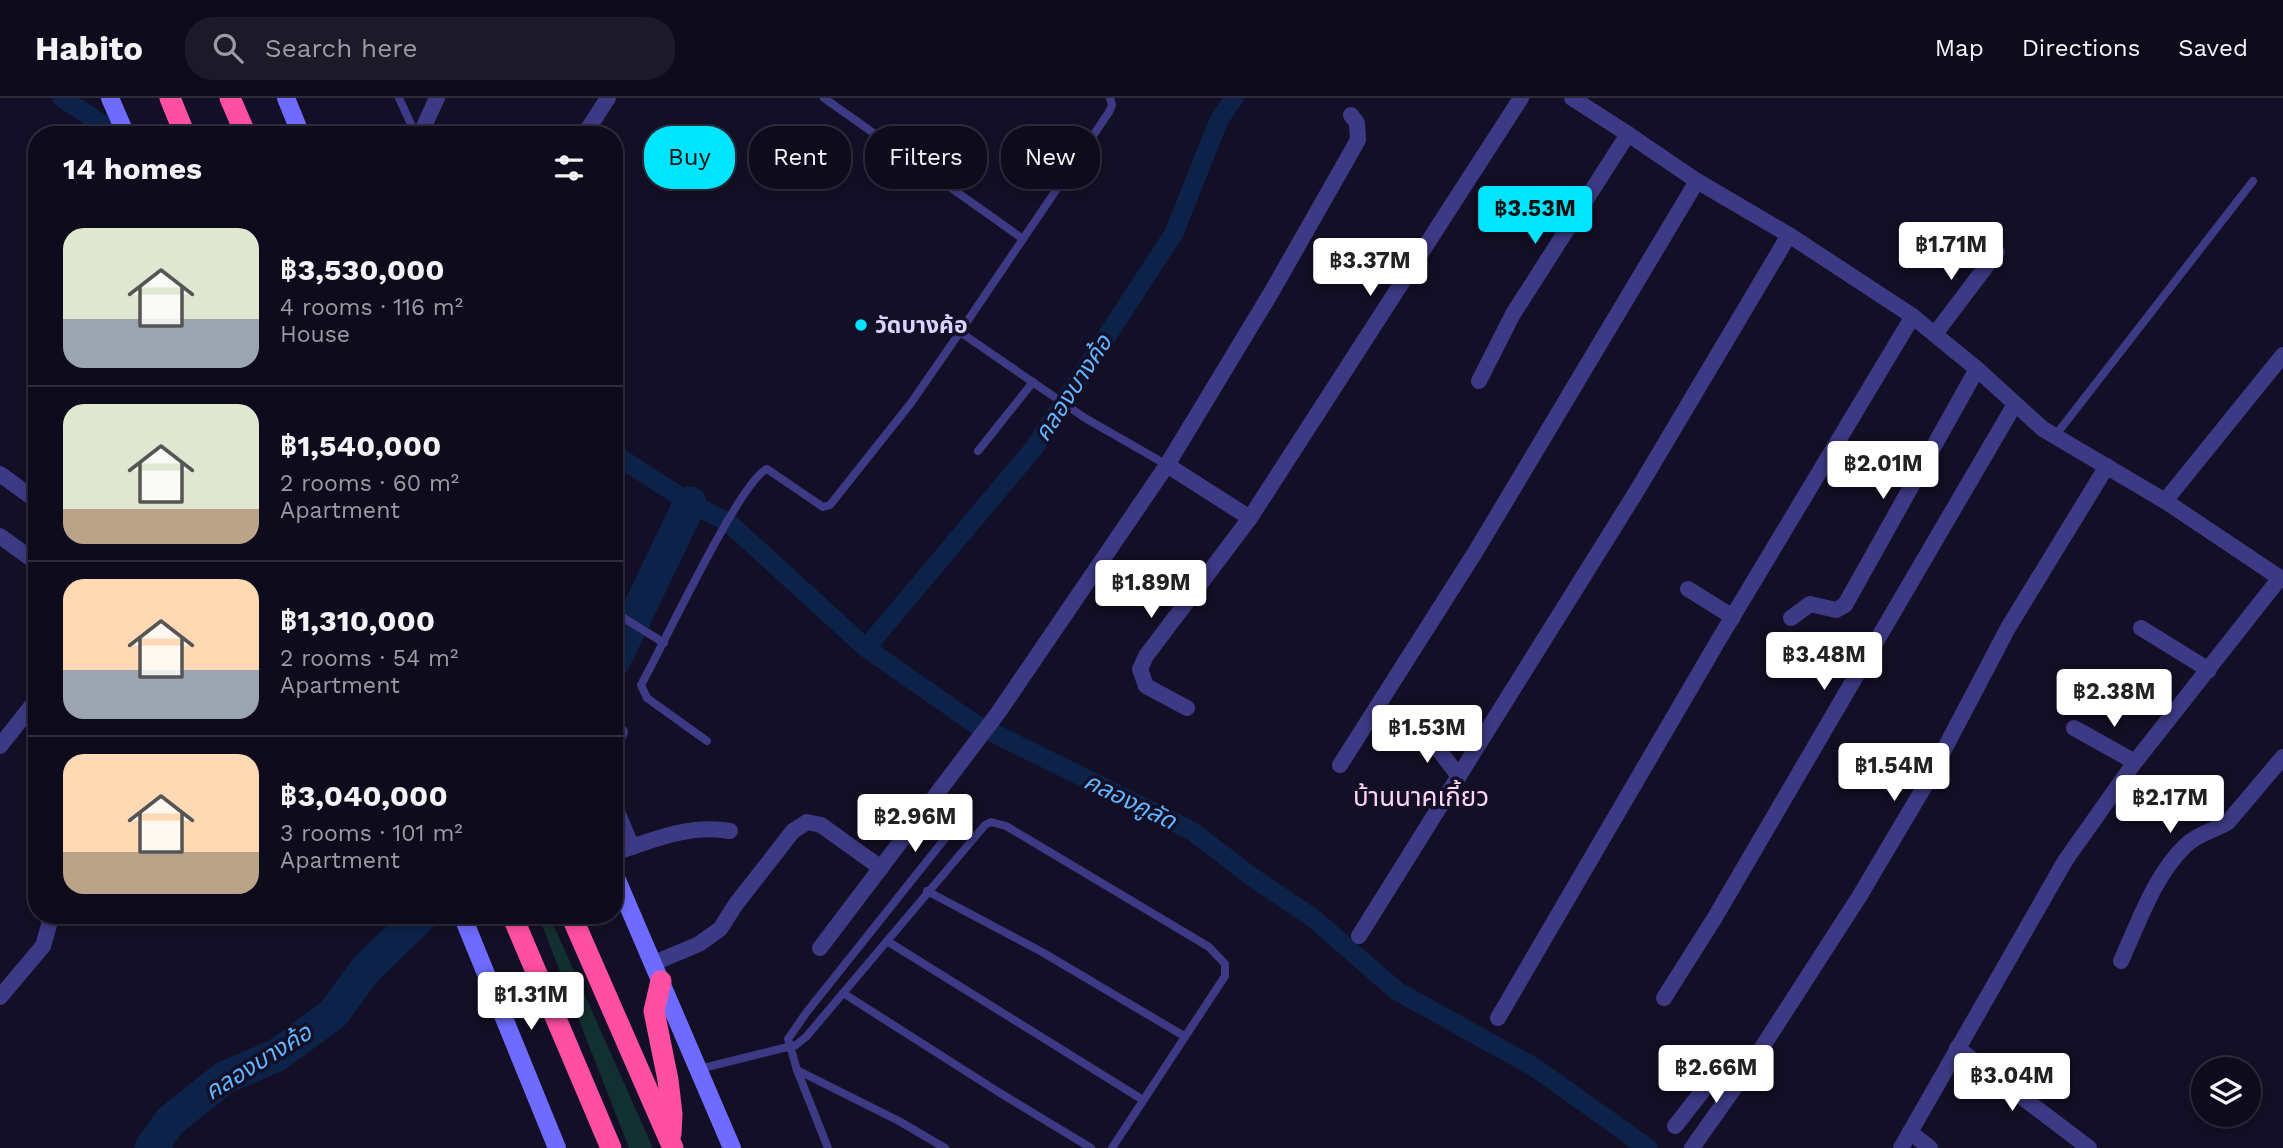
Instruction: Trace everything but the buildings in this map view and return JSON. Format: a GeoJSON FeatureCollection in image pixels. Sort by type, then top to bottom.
{"type":"FeatureCollection","features":[{"type":"Feature","properties":{"kind":"highway"},"geometry":{"type":"LineString","coordinates":[[170,98],[182,126]]}},
{"type":"Feature","properties":{"kind":"highway"},"geometry":{"type":"LineString","coordinates":[[230,98],[242,126]]}},
{"type":"Feature","properties":{"kind":"highway"},"geometry":{"type":"LineString","coordinates":[[516,924],[611,1148]]}},
{"type":"Feature","properties":{"kind":"highway"},"geometry":{"type":"LineString","coordinates":[[575,924],[672,1145]]}},
{"type":"Feature","properties":{"kind":"highway"},"geometry":{"type":"LineString","coordinates":[[658,972],[654,1012],[668,1080],[672,1145]]}},
{"type":"Feature","properties":{"kind":"main road"},"geometry":{"type":"LineString","coordinates":[[110,98],[122,126]]}},
{"type":"Feature","properties":{"kind":"main road"},"geometry":{"type":"LineString","coordinates":[[286,98],[298,126]]}},
{"type":"Feature","properties":{"kind":"main road"},"geometry":{"type":"LineString","coordinates":[[623,893],[732,1148]]}},
{"type":"Feature","properties":{"kind":"main road"},"geometry":{"type":"LineString","coordinates":[[466,924],[557,1148]]}},
{"type":"Feature","properties":{"kind":"street"},"geometry":{"type":"LineString","coordinates":[[422,126],[436,98]]}},
{"type":"Feature","properties":{"kind":"street"},"geometry":{"type":"LineString","coordinates":[[590,126],[608,98]]}},
{"type":"Feature","properties":{"kind":"street"},"geometry":{"type":"LineString","coordinates":[[1187,708],[1146,686],[1140,669],[1146,656],[1250,518],[1521,98]]}},
{"type":"Feature","properties":{"kind":"street"},"geometry":{"type":"LineString","coordinates":[[1572,98],[1697,181],[1789,235],[1913,316],[2043,429],[2165,502],[2282,579],[2135,762],[2065,861],[1901,1148]]}},
{"type":"Feature","properties":{"kind":"street"},"geometry":{"type":"LineString","coordinates":[[820,948],[998,713],[1167,465],[1359,140],[1357,123],[1352,115]]}},
{"type":"Feature","properties":{"kind":"street"},"geometry":{"type":"LineString","coordinates":[[1479,381],[1513,314],[1629,134]]}},
{"type":"Feature","properties":{"kind":"street"},"geometry":{"type":"LineString","coordinates":[[1340,765],[1476,551],[1697,181]]}},
{"type":"Feature","properties":{"kind":"street"},"geometry":{"type":"LineString","coordinates":[[1359,936],[1638,489],[1789,235]]}},
{"type":"Feature","properties":{"kind":"street"},"geometry":{"type":"LineString","coordinates":[[1934,334],[1997,252]]}},
{"type":"Feature","properties":{"kind":"street"},"geometry":{"type":"LineString","coordinates":[[1498,1018],[1913,316]]}},
{"type":"Feature","properties":{"kind":"street"},"geometry":{"type":"LineString","coordinates":[[2165,502],[2283,355]]}},
{"type":"Feature","properties":{"kind":"street"},"geometry":{"type":"LineString","coordinates":[[1791,618],[1810,604],[1836,610],[1846,605],[1977,369]]}},
{"type":"Feature","properties":{"kind":"street"},"geometry":{"type":"LineString","coordinates":[[1664,998],[1714,919],[2015,404]]}},
{"type":"Feature","properties":{"kind":"street"},"geometry":{"type":"LineString","coordinates":[[1167,465],[1250,518]]}},
{"type":"Feature","properties":{"kind":"street"},"geometry":{"type":"LineString","coordinates":[[1692,1148],[1752,1063],[1859,897],[1926,784],[2008,628],[2106,466]]}},
{"type":"Feature","properties":{"kind":"street"},"geometry":{"type":"LineString","coordinates":[[0,474],[28,494]]}},
{"type":"Feature","properties":{"kind":"street"},"geometry":{"type":"LineString","coordinates":[[0,536],[28,556]]}},
{"type":"Feature","properties":{"kind":"street"},"geometry":{"type":"LineString","coordinates":[[1688,589],[1733,617]]}},
{"type":"Feature","properties":{"kind":"street"},"geometry":{"type":"LineString","coordinates":[[2141,628],[2209,670]]}},
{"type":"Feature","properties":{"kind":"street"},"geometry":{"type":"LineString","coordinates":[[0,746],[28,710]]}},
{"type":"Feature","properties":{"kind":"street"},"geometry":{"type":"LineString","coordinates":[[2074,728],[2135,762]]}},
{"type":"Feature","properties":{"kind":"street"},"geometry":{"type":"LineString","coordinates":[[1425,732],[1458,775]]}},
{"type":"Feature","properties":{"kind":"street"},"geometry":{"type":"LineString","coordinates":[[2121,961],[2161,877],[2174,859],[2197,836],[2218,829],[2228,822],[2283,757]]}},
{"type":"Feature","properties":{"kind":"street"},"geometry":{"type":"LineString","coordinates":[[658,972],[720,929],[736,904],[793,831],[807,822],[821,825],[881,868]]}},
{"type":"Feature","properties":{"kind":"street"},"geometry":{"type":"LineString","coordinates":[[623,826],[632,847]]}},
{"type":"Feature","properties":{"kind":"street"},"geometry":{"type":"LineString","coordinates":[[623,850],[678,832],[709,828],[730,831]]}},
{"type":"Feature","properties":{"kind":"street"},"geometry":{"type":"LineString","coordinates":[[0,997],[43,946],[49,924]]}},
{"type":"Feature","properties":{"kind":"street"},"geometry":{"type":"LineString","coordinates":[[1957,1048],[2089,1148]]}},
{"type":"Feature","properties":{"kind":"street"},"geometry":{"type":"LineString","coordinates":[[1675,1126],[1730,1063],[1752,1063]]}},
{"type":"Feature","properties":{"kind":"street"},"geometry":{"type":"LineString","coordinates":[[1910,1132],[1930,1148]]}},
{"type":"Feature","properties":{"kind":"lane"},"geometry":{"type":"LineString","coordinates":[[398,98],[413,126]]}},
{"type":"Feature","properties":{"kind":"lane"},"geometry":{"type":"LineString","coordinates":[[824,98],[1023,239]]}},
{"type":"Feature","properties":{"kind":"lane"},"geometry":{"type":"LineString","coordinates":[[707,741],[647,698],[641,685],[661,641],[742,498],[760,471],[766,469],[823,507],[830,505],[911,403],[960,332],[1109,112],[1112,105],[1110,98]]}},
{"type":"Feature","properties":{"kind":"lane"},"geometry":{"type":"LineString","coordinates":[[2056,436],[2253,181]]}},
{"type":"Feature","properties":{"kind":"lane"},"geometry":{"type":"LineString","coordinates":[[960,332],[1085,418],[1167,465]]}},
{"type":"Feature","properties":{"kind":"lane"},"geometry":{"type":"LineString","coordinates":[[978,451],[1033,382]]}},
{"type":"Feature","properties":{"kind":"lane"},"geometry":{"type":"LineString","coordinates":[[623,618],[661,641]]}},
{"type":"Feature","properties":{"kind":"lane"},"geometry":{"type":"LineString","coordinates":[[698,1069],[796,1045],[806,1037],[927,891],[988,823],[1006,827],[1209,947],[1225,964],[1225,976],[1112,1148]]}},
{"type":"Feature","properties":{"kind":"lane"},"geometry":{"type":"LineString","coordinates":[[828,1148],[797,1070],[788,1039],[947,836],[960,831],[973,839]]}},
{"type":"Feature","properties":{"kind":"lane"},"geometry":{"type":"LineString","coordinates":[[927,891],[1042,952],[1184,1037]]}},
{"type":"Feature","properties":{"kind":"lane"},"geometry":{"type":"LineString","coordinates":[[887,941],[1143,1100]]}},
{"type":"Feature","properties":{"kind":"lane"},"geometry":{"type":"LineString","coordinates":[[843,993],[1091,1148]]}},
{"type":"Feature","properties":{"kind":"lane"},"geometry":{"type":"LineString","coordinates":[[797,1070],[899,1121],[945,1148]]}},
{"type":"Feature","properties":{"kind":"green space"},"geometry":{"type":"Polygon","coordinates":[[[542,924],[553,924],[653,1148],[629,1148],[542,924]]]}},
{"type":"Feature","properties":{"kind":"waterway","name":"คลองคูลัด"},"geometry":{"type":"LineString","coordinates":[[62,98],[105,126]]}},
{"type":"Feature","properties":{"kind":"waterway","name":"คลองบางค้อ"},"geometry":{"type":"LineString","coordinates":[[866,648],[1034,448],[1174,233],[1219,120],[1234,98]]}},
{"type":"Feature","properties":{"kind":"waterway","name":"คลองคูลัด"},"geometry":{"type":"LineString","coordinates":[[623,460],[690,503],[729,523],[866,648],[975,724],[1192,831],[1252,877],[1313,918],[1397,991],[1534,1067],[1648,1148]]}},
{"type":"Feature","properties":{"kind":"waterway","name":"คลองบางค้อ"},"geometry":{"type":"LineString","coordinates":[[623,642],[690,503]]}},
{"type":"Feature","properties":{"kind":"waterway","name":"คลองบางค้อ"},"geometry":{"type":"LineString","coordinates":[[151,1148],[170,1121],[224,1078],[277,1055],[333,1014],[366,969],[413,924]]}},
{"type":"Feature","properties":{"kind":"place","name":"วัดบางค้อ"},"geometry":{"type":"Point","coordinates":[861,325]}},
{"type":"Feature","properties":{"kind":"district","name":"บ้านนาคเกี้ยว"},"geometry":{"type":"Point","coordinates":[1421,797]}}]}
